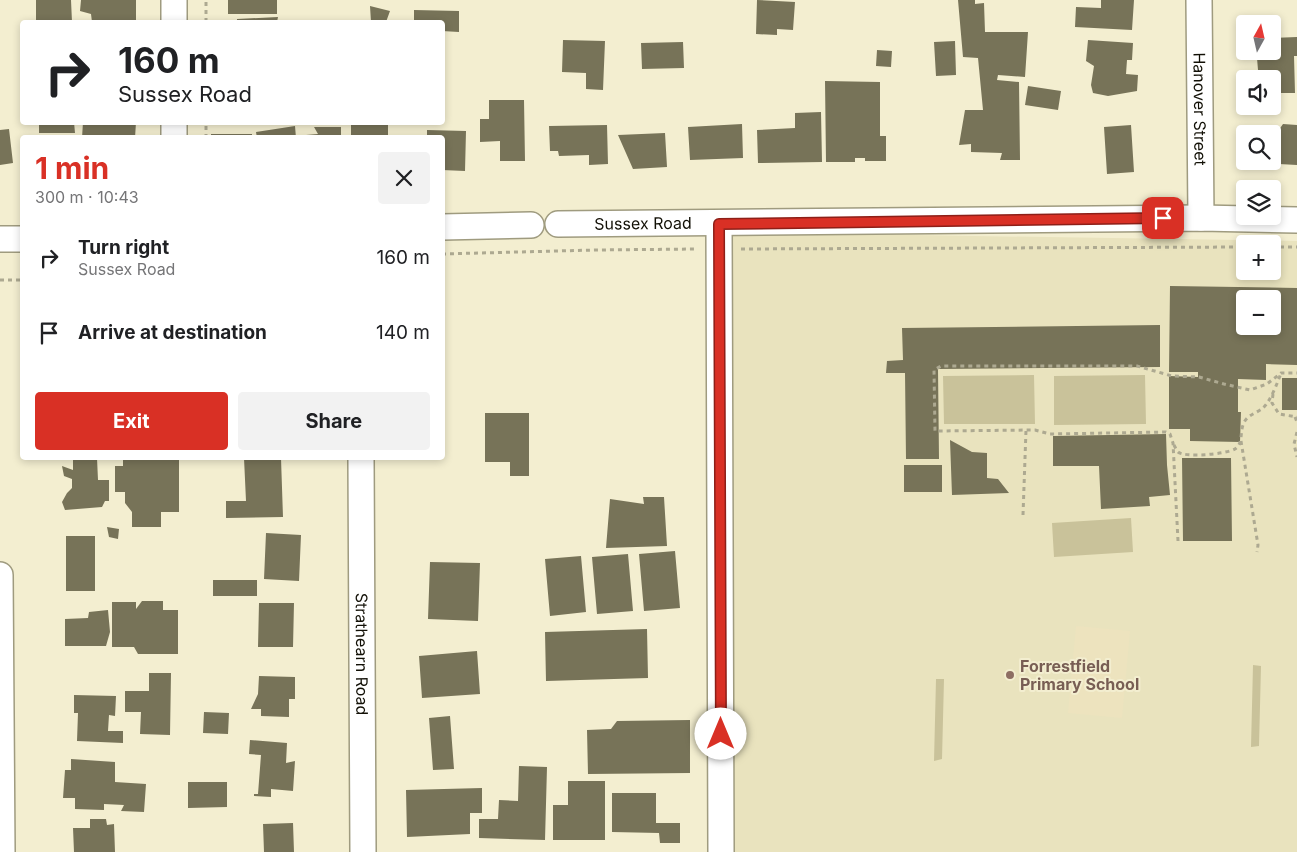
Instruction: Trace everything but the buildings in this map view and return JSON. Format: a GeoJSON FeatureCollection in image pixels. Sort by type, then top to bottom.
{"type":"FeatureCollection","features":[{"type":"Feature","properties":{"kind":"street"},"geometry":{"type":"LineString","coordinates":[[174,0],[174,20]]}},
{"type":"Feature","properties":{"kind":"street","name":"Hanover Street"},"geometry":{"type":"LineString","coordinates":[[1199,0],[1201,218]]}},
{"type":"Feature","properties":{"kind":"street","name":"Sussex Road"},"geometry":{"type":"LineString","coordinates":[[558,224],[719,224],[1201,218],[1297,220]]}},
{"type":"Feature","properties":{"kind":"street"},"geometry":{"type":"LineString","coordinates":[[719,224],[721,852]]}},
{"type":"Feature","properties":{"kind":"street"},"geometry":{"type":"LineString","coordinates":[[445,227],[531,225]]}},
{"type":"Feature","properties":{"kind":"street"},"geometry":{"type":"LineString","coordinates":[[0,239],[20,239]]}},
{"type":"Feature","properties":{"kind":"street","name":"Strathearn Road"},"geometry":{"type":"LineString","coordinates":[[361,460],[363,852]]}},
{"type":"Feature","properties":{"kind":"street"},"geometry":{"type":"LineString","coordinates":[[0,575],[2,852]]}},
{"type":"Feature","properties":{"kind":"path"},"geometry":{"type":"LineString","coordinates":[[206,0],[206,20]]}},
{"type":"Feature","properties":{"kind":"path"},"geometry":{"type":"LineString","coordinates":[[445,254],[587,250],[1236,247]]}},
{"type":"Feature","properties":{"kind":"path"},"geometry":{"type":"LineString","coordinates":[[1281,247],[1297,247]]}},
{"type":"Feature","properties":{"kind":"path"},"geometry":{"type":"LineString","coordinates":[[0,280],[20,280]]}},
{"type":"Feature","properties":{"kind":"path"},"geometry":{"type":"LineString","coordinates":[[1178,541],[1170,434],[1166,432],[1050,434],[1036,430],[935,431],[934,370],[941,366],[1137,366],[1172,376],[1199,376],[1250,390],[1267,384],[1281,374],[1297,374]]}},
{"type":"Feature","properties":{"kind":"path"},"geometry":{"type":"LineString","coordinates":[[1172,442],[1177,452],[1184,454],[1196,455],[1228,452],[1236,449],[1241,438],[1243,424],[1248,417],[1265,407],[1281,374]]}},
{"type":"Feature","properties":{"kind":"path"},"geometry":{"type":"LineString","coordinates":[[1273,391],[1272,403],[1274,409],[1279,414],[1296,417],[1297,422]]}},
{"type":"Feature","properties":{"kind":"path"},"geometry":{"type":"LineString","coordinates":[[1023,515],[1026,430]]}},
{"type":"Feature","properties":{"kind":"path"},"geometry":{"type":"LineString","coordinates":[[1297,432],[1294,444],[1297,457]]}},
{"type":"Feature","properties":{"kind":"path"},"geometry":{"type":"LineString","coordinates":[[1241,438],[1258,546],[1257,552]]}},
{"type":"Feature","properties":{"kind":"shaded area","name":"Forrestfield Primary School"},"geometry":{"type":"Polygon","coordinates":[[[723,232],[1236,240],[1236,280],[1281,280],[1281,241],[1297,241],[1297,852],[722,852],[723,232]]]}},
{"type":"Feature","properties":{"kind":"shaded area"},"geometry":{"type":"Polygon","coordinates":[[[1034,375],[1035,424],[944,424],[943,376],[1034,375]]]}},
{"type":"Feature","properties":{"kind":"shaded area"},"geometry":{"type":"Polygon","coordinates":[[[1145,375],[1146,424],[1054,425],[1054,376],[1145,375]]]}},
{"type":"Feature","properties":{"kind":"shaded area"},"geometry":{"type":"Polygon","coordinates":[[[1131,518],[1133,552],[1054,557],[1052,523],[1131,518]]]}},
{"type":"Feature","properties":{"kind":"shaded area"},"geometry":{"type":"Polygon","coordinates":[[[1253,665],[1261,666],[1259,746],[1251,747],[1253,665]]]}},
{"type":"Feature","properties":{"kind":"shaded area"},"geometry":{"type":"Polygon","coordinates":[[[936,679],[944,679],[942,759],[934,761],[936,679]]]}},
{"type":"Feature","properties":{"kind":"sand"},"geometry":{"type":"Polygon","coordinates":[[[1076,626],[1130,631],[1122,718],[1068,713],[1076,626]]]}},
{"type":"Feature","properties":{"kind":"place","name":"Forrestfield Primary School"},"geometry":{"type":"Point","coordinates":[1010,675]}},
{"type":"Feature","properties":{"kind":"route"},"geometry":{"type":"LineString","coordinates":[[721,734],[719,224],[1163,218]]}}]}
